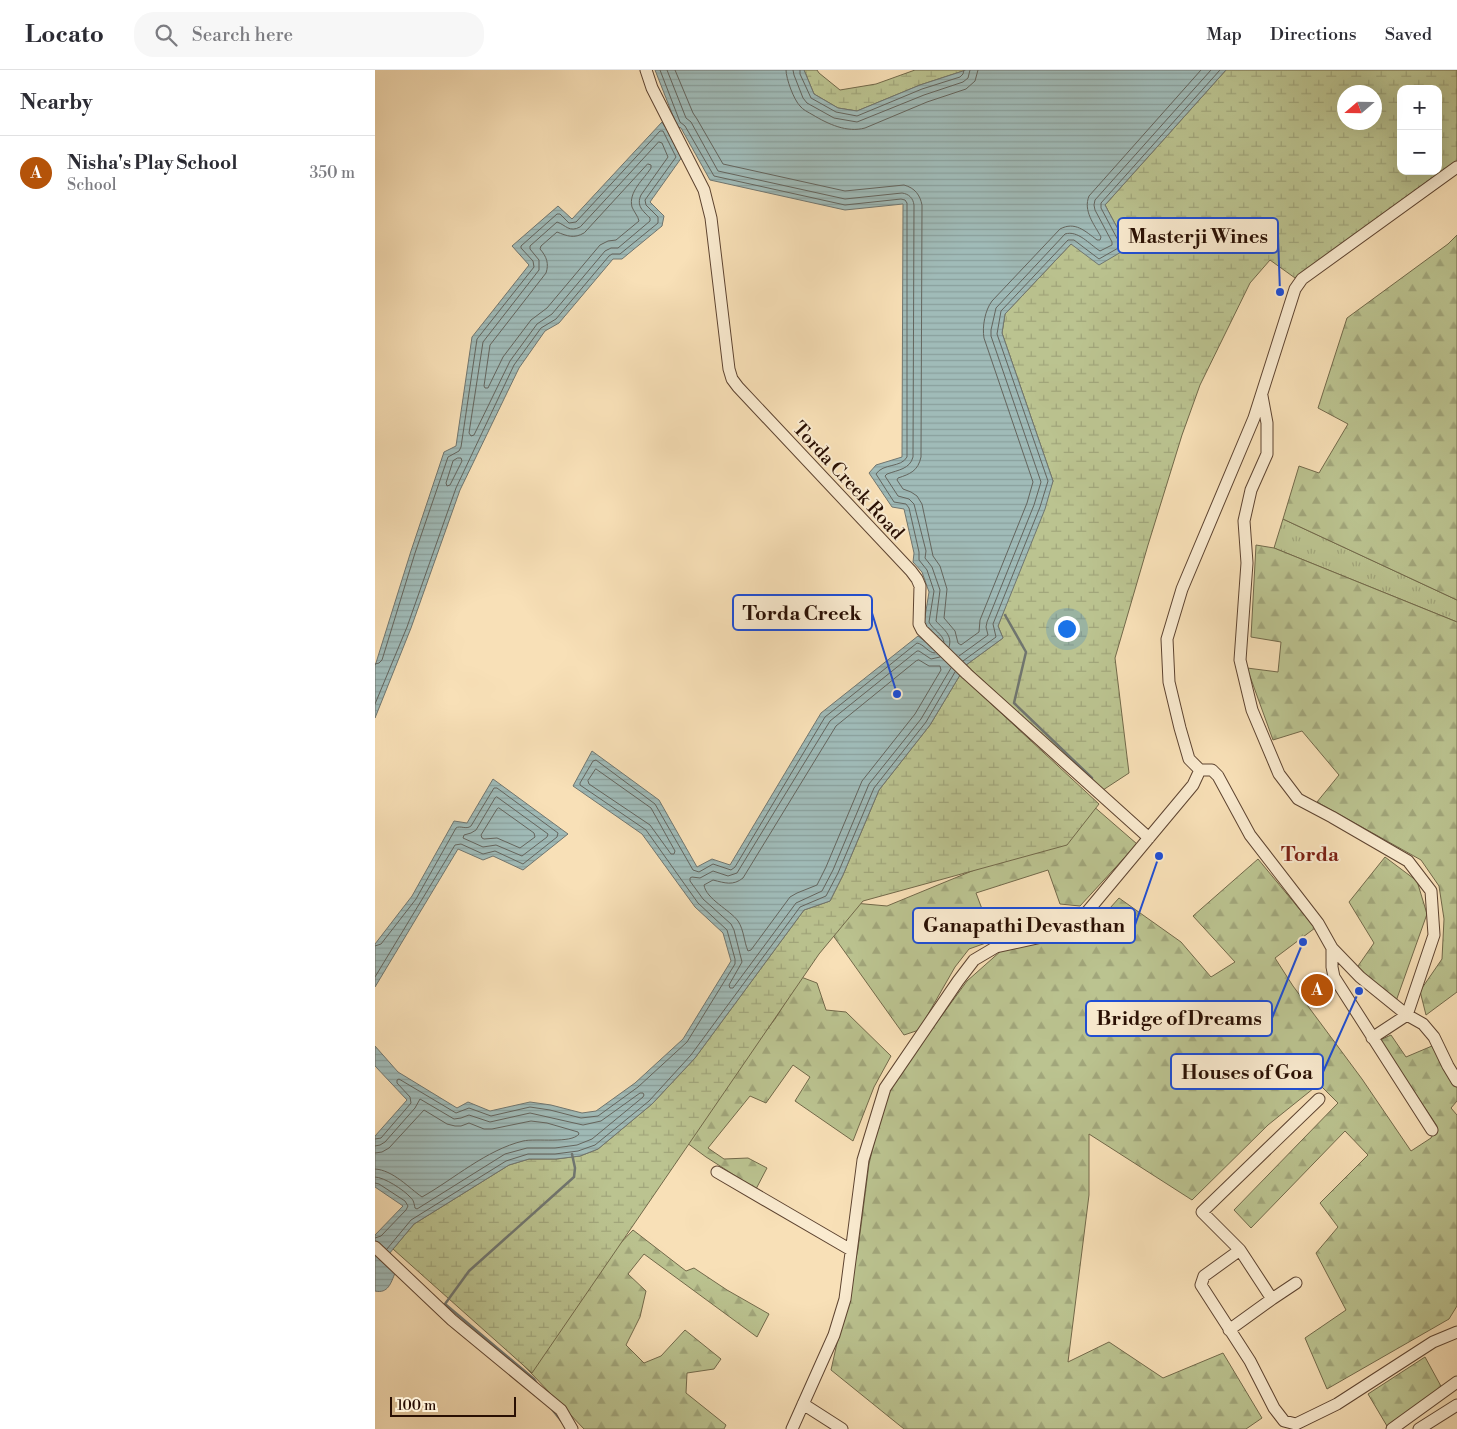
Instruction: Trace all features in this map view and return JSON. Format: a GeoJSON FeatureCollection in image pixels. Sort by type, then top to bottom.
{"type":"FeatureCollection","features":[{"type":"Feature","properties":{"kind":"street","name":"Torda Creek Road"},"geometry":{"type":"LineString","coordinates":[[646,70],[652,88],[704,190],[708,202],[729,369],[732,379],[917,578],[920,586],[919,624],[922,630],[967,674],[1149,838]]}},
{"type":"Feature","properties":{"kind":"street"},"geometry":{"type":"LineString","coordinates":[[1457,167],[1302,279],[1295,289],[1253,418],[1182,590],[1167,639],[1169,682],[1189,759],[1200,770],[1212,770],[1218,776],[1250,835],[1318,923],[1332,948],[1360,977],[1407,1015],[1423,1024],[1434,1037],[1457,1081]]}},
{"type":"Feature","properties":{"kind":"street"},"geometry":{"type":"LineString","coordinates":[[1261,395],[1267,423],[1267,454],[1251,490],[1245,521],[1247,563],[1240,660],[1252,710],[1279,774],[1297,799],[1408,861],[1431,891],[1435,935],[1407,1015],[1372,1038]]}},
{"type":"Feature","properties":{"kind":"street"},"geometry":{"type":"LineString","coordinates":[[792,1429],[834,1335],[845,1298],[863,1160],[885,1088],[974,960],[996,948],[1060,933],[1077,924],[1193,785],[1200,770]]}},
{"type":"Feature","properties":{"kind":"street"},"geometry":{"type":"LineString","coordinates":[[1332,948],[1334,977],[1432,1130]]}},
{"type":"Feature","properties":{"kind":"street"},"geometry":{"type":"LineString","coordinates":[[1272,1299],[1240,1250],[1202,1212],[1319,1099]]}},
{"type":"Feature","properties":{"kind":"street"},"geometry":{"type":"LineString","coordinates":[[717,1172],[851,1250]]}},
{"type":"Feature","properties":{"kind":"street"},"geometry":{"type":"LineString","coordinates":[[375,1247],[452,1320],[561,1410],[572,1429]]}},
{"type":"Feature","properties":{"kind":"street"},"geometry":{"type":"LineString","coordinates":[[1240,1250],[1204,1276],[1201,1285],[1249,1361],[1274,1408],[1284,1421],[1295,1427],[1337,1404],[1433,1342],[1457,1332]]}},
{"type":"Feature","properties":{"kind":"street"},"geometry":{"type":"LineString","coordinates":[[1229,1330],[1296,1282]]}},
{"type":"Feature","properties":{"kind":"street"},"geometry":{"type":"LineString","coordinates":[[1392,1429],[1457,1382]]}},
{"type":"Feature","properties":{"kind":"street"},"geometry":{"type":"LineString","coordinates":[[803,1404],[842,1429]]}},
{"type":"Feature","properties":{"kind":"street"},"geometry":{"type":"LineString","coordinates":[[1419,1429],[1457,1405]]}},
{"type":"Feature","properties":{"kind":"green space"},"geometry":{"type":"Polygon","coordinates":[[[804,70],[817,70],[840,90],[876,84],[915,70],[966,70],[920,85],[857,111],[838,108],[814,94],[804,70]]]}},
{"type":"Feature","properties":{"kind":"green space"},"geometry":{"type":"Polygon","coordinates":[[[1226,70],[1457,70],[1457,167],[1295,278],[1270,260],[1250,283],[1200,385],[1182,435],[1115,658],[1129,773],[1103,790],[966,665],[1003,638],[998,626],[1053,481],[1002,333],[1005,314],[1071,244],[1128,248],[1105,205],[1226,70]]]}},
{"type":"Feature","properties":{"kind":"green space"},"geometry":{"type":"Polygon","coordinates":[[[1457,235],[1457,600],[1283,519],[1299,466],[1319,473],[1348,424],[1318,408],[1347,318],[1448,244],[1457,235]]]}},
{"type":"Feature","properties":{"kind":"green space"},"geometry":{"type":"Polygon","coordinates":[[[1283,519],[1457,600],[1457,622],[1274,548],[1283,519]]]}},
{"type":"Feature","properties":{"kind":"green space"},"geometry":{"type":"Polygon","coordinates":[[[1256,545],[1274,548],[1457,622],[1457,992],[1426,1015],[1420,991],[1442,959],[1444,919],[1439,886],[1421,860],[1317,802],[1339,775],[1302,731],[1273,740],[1247,668],[1278,672],[1281,642],[1251,637],[1256,545]]]}},
{"type":"Feature","properties":{"kind":"green space"},"geometry":{"type":"Polygon","coordinates":[[[960,675],[1099,804],[1067,845],[863,901],[819,954],[532,1373],[393,1249],[414,1224],[509,1165],[529,1159],[556,1159],[580,1156],[598,1149],[652,1104],[695,1058],[804,910],[830,901],[879,790],[930,725],[960,675]]]}},
{"type":"Feature","properties":{"kind":"green space"},"geometry":{"type":"Polygon","coordinates":[[[1084,798],[1137,844],[1080,906],[1060,904],[1048,870],[976,893],[982,909],[1001,914],[1014,933],[969,949],[955,967],[919,1030],[904,1035],[832,934],[854,903],[887,906],[984,866],[1084,798]]]}},
{"type":"Feature","properties":{"kind":"green space"},"geometry":{"type":"Polygon","coordinates":[[[1385,857],[1417,881],[1427,914],[1395,1004],[1363,974],[1358,966],[1374,943],[1349,902],[1385,857]]]}},
{"type":"Feature","properties":{"kind":"green space"},"geometry":{"type":"Polygon","coordinates":[[[1258,859],[1315,928],[1275,958],[1411,1151],[1431,1138],[1437,1126],[1380,1040],[1391,1035],[1406,1057],[1432,1046],[1448,1076],[1457,1087],[1457,1101],[1451,1108],[1457,1115],[1457,1306],[1449,1319],[1327,1389],[1305,1338],[1346,1310],[1316,1253],[1338,1227],[1320,1203],[1368,1155],[1345,1131],[1251,1228],[1234,1210],[1338,1103],[1319,1084],[1268,1125],[1192,1200],[1089,1134],[1089,1195],[1068,1362],[1109,1342],[1163,1378],[1223,1353],[1262,1418],[1246,1429],[904,1429],[831,1370],[858,1249],[869,1164],[886,1092],[967,981],[1002,950],[1066,938],[1091,929],[1119,898],[1181,942],[1211,977],[1235,962],[1193,916],[1258,859]]]}},
{"type":"Feature","properties":{"kind":"green space"},"geometry":{"type":"Polygon","coordinates":[[[801,977],[817,983],[826,1010],[846,1012],[891,1056],[874,1087],[853,1141],[795,1101],[810,1077],[793,1065],[766,1103],[750,1096],[708,1148],[724,1159],[748,1158],[767,1168],[756,1189],[687,1143],[716,1096],[775,1019],[801,977]]]}},
{"type":"Feature","properties":{"kind":"green space"},"geometry":{"type":"Polygon","coordinates":[[[633,1230],[686,1271],[694,1268],[727,1290],[769,1314],[757,1337],[644,1254],[628,1274],[646,1291],[640,1317],[626,1345],[644,1363],[661,1356],[685,1330],[721,1359],[714,1369],[687,1373],[686,1393],[726,1425],[724,1429],[584,1429],[514,1355],[633,1230]]]}},
{"type":"Feature","properties":{"kind":"green space"},"geometry":{"type":"Polygon","coordinates":[[[1425,1357],[1442,1388],[1387,1426],[1368,1394],[1425,1357]]]}},
{"type":"Feature","properties":{"kind":"water"},"geometry":{"type":"Polygon","coordinates":[[[655,70],[804,70],[814,94],[838,108],[857,111],[920,85],[966,70],[1226,70],[1105,205],[1128,248],[1099,265],[1071,244],[1005,314],[1002,333],[1053,481],[1045,509],[998,626],[1003,638],[966,665],[930,725],[879,790],[830,901],[804,910],[695,1058],[652,1104],[598,1149],[580,1156],[556,1159],[529,1159],[509,1165],[414,1224],[384,1260],[395,1273],[390,1284],[383,1291],[375,1291],[375,1235],[403,1206],[375,1187],[375,1136],[407,1100],[375,1066],[375,1046],[398,1072],[457,1108],[468,1102],[490,1111],[530,1102],[582,1113],[596,1111],[635,1083],[683,1039],[731,961],[723,933],[695,907],[642,834],[573,786],[592,751],[659,800],[697,867],[712,859],[730,865],[821,713],[918,636],[934,648],[924,623],[929,592],[922,572],[913,562],[914,553],[904,509],[892,507],[869,473],[876,465],[902,457],[903,204],[845,210],[710,180],[681,128],[678,127],[669,133],[682,157],[650,202],[664,216],[662,226],[622,259],[613,259],[559,323],[545,331],[519,368],[460,490],[411,628],[375,718],[375,666],[444,452],[456,446],[472,337],[529,265],[512,246],[558,206],[572,219],[662,122],[665,127],[675,121],[655,70]]]}},
{"type":"Feature","properties":{"kind":"water"},"geometry":{"type":"Polygon","coordinates":[[[493,779],[568,834],[523,870],[493,856],[483,860],[458,849],[375,987],[375,944],[412,896],[454,821],[467,823],[493,779]]]}},
{"type":"Feature","properties":{"kind":"waterway"},"geometry":{"type":"LineString","coordinates":[[1005,615],[1026,652],[1014,703],[1092,778]]}},
{"type":"Feature","properties":{"kind":"waterway"},"geometry":{"type":"LineString","coordinates":[[537,1384],[534,1379],[445,1304],[469,1271],[574,1177],[575,1168],[572,1154]]}},
{"type":"Feature","properties":{"kind":"waterway"},"geometry":{"type":"LineString","coordinates":[[551,1408],[563,1423]]}},
{"type":"Feature","properties":{"kind":"place","name":"Masterji Wines"},"geometry":{"type":"Point","coordinates":[1280,292]}},
{"type":"Feature","properties":{"kind":"place","name":"Torda Creek"},"geometry":{"type":"Point","coordinates":[897,694]}},
{"type":"Feature","properties":{"kind":"place","name":"Ganapathi Devasthan"},"geometry":{"type":"Point","coordinates":[1159,856]}},
{"type":"Feature","properties":{"kind":"place","name":"Bridge of Dreams"},"geometry":{"type":"Point","coordinates":[1303,942]}},
{"type":"Feature","properties":{"kind":"place","name":"Nisha's Play School"},"geometry":{"type":"Point","coordinates":[1317,990]}},
{"type":"Feature","properties":{"kind":"place","name":"Houses of Goa"},"geometry":{"type":"Point","coordinates":[1359,991]}},
{"type":"Feature","properties":{"kind":"district","name":"Torda"},"geometry":{"type":"Point","coordinates":[1310,854]}}]}
